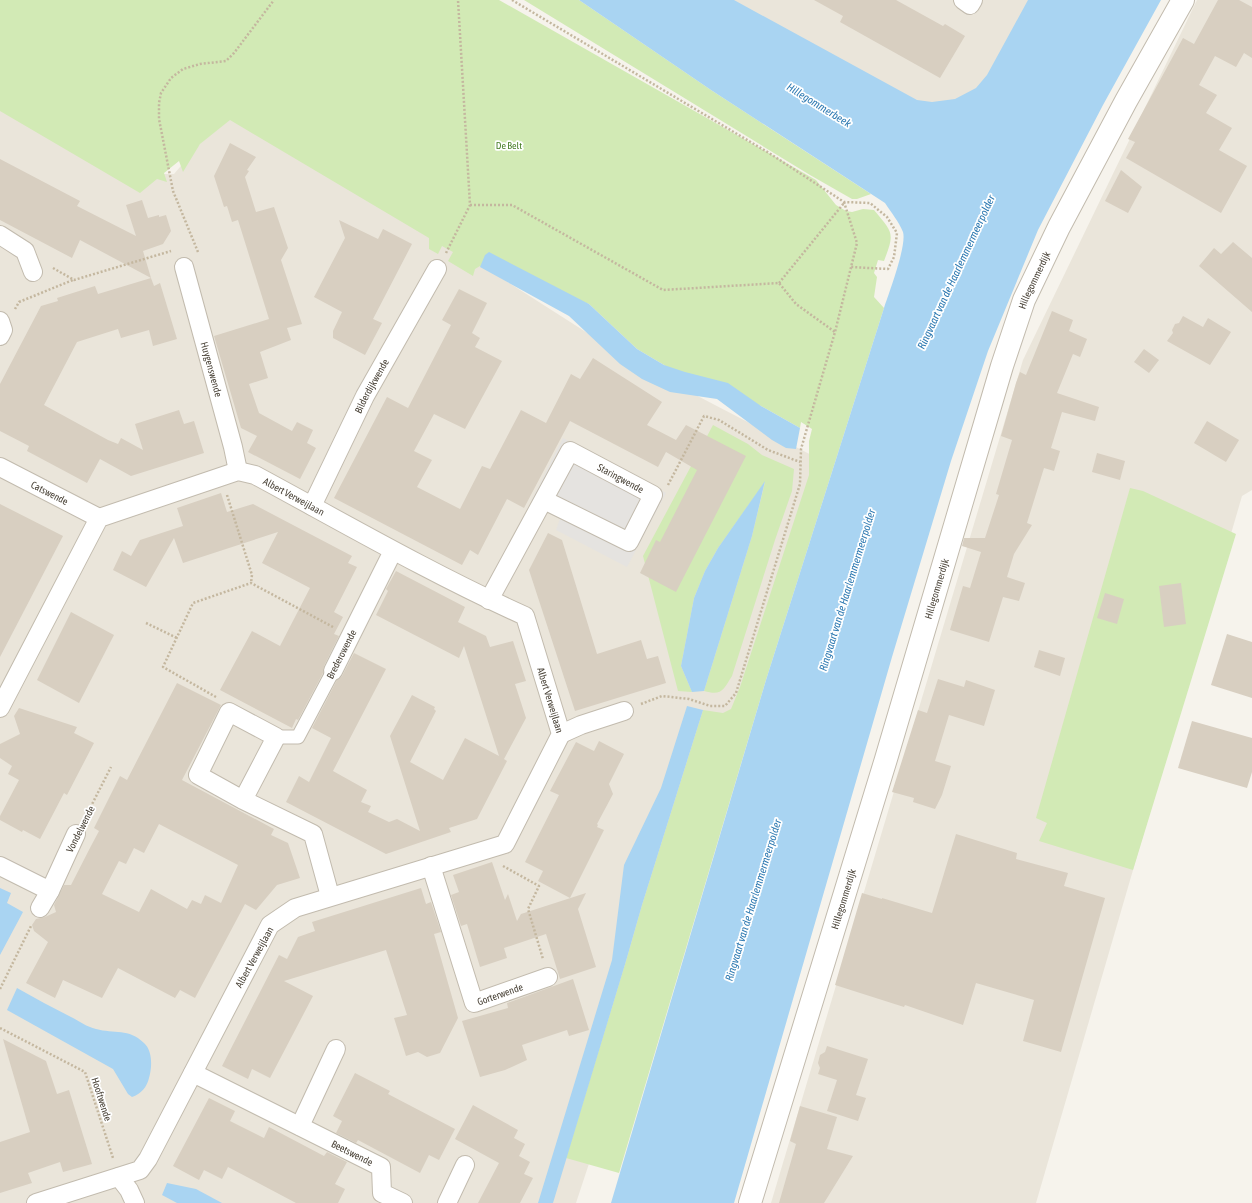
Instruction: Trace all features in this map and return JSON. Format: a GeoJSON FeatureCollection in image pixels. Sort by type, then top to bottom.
{"type":"FeatureCollection","features":[{"type":"Feature","properties":{"kind":"street","name":"Hillegommerdijk"},"geometry":{"type":"LineString","coordinates":[[750,1203],[886,759],[1002,366],[1024,300],[1059,227],[1126,101],[1183,0]]}},
{"type":"Feature","properties":{"kind":"street"},"geometry":{"type":"LineString","coordinates":[[0,235],[25,251],[33,272]]}},
{"type":"Feature","properties":{"kind":"street","name":"Huygenswende"},"geometry":{"type":"LineString","coordinates":[[184,267],[233,447],[238,471]]}},
{"type":"Feature","properties":{"kind":"street","name":"Bilderdijkwende"},"geometry":{"type":"LineString","coordinates":[[312,506],[365,396],[437,269]]}},
{"type":"Feature","properties":{"kind":"street","name":"Staringwende"},"geometry":{"type":"LineString","coordinates":[[489,600],[570,451],[653,495],[629,542],[544,500]]}},
{"type":"Feature","properties":{"kind":"street","name":"Catswende"},"geometry":{"type":"LineString","coordinates":[[0,467],[99,518]]}},
{"type":"Feature","properties":{"kind":"street"},"geometry":{"type":"LineString","coordinates":[[0,708],[99,518],[238,471]]}},
{"type":"Feature","properties":{"kind":"street","name":"Albert Verweijlaan"},"geometry":{"type":"LineString","coordinates":[[36,1203],[140,1170],[148,1159],[270,925],[295,908],[330,896],[505,844],[561,734],[525,616],[489,600],[393,551],[255,475],[238,471]]}},
{"type":"Feature","properties":{"kind":"street","name":"Brederowende"},"geometry":{"type":"LineString","coordinates":[[229,712],[276,737],[298,737],[393,551]]}},
{"type":"Feature","properties":{"kind":"street"},"geometry":{"type":"LineString","coordinates":[[561,734],[581,725],[624,711]]}},
{"type":"Feature","properties":{"kind":"street"},"geometry":{"type":"LineString","coordinates":[[229,712],[198,775],[243,800],[313,834],[330,896]]}},
{"type":"Feature","properties":{"kind":"street"},"geometry":{"type":"LineString","coordinates":[[243,800],[276,737]]}},
{"type":"Feature","properties":{"kind":"street","name":"Vondelwende"},"geometry":{"type":"LineString","coordinates":[[40,908],[50,891],[76,834]]}},
{"type":"Feature","properties":{"kind":"street"},"geometry":{"type":"LineString","coordinates":[[0,866],[50,891]]}},
{"type":"Feature","properties":{"kind":"street","name":"Gorterwende"},"geometry":{"type":"LineString","coordinates":[[431,866],[474,1003],[548,977]]}},
{"type":"Feature","properties":{"kind":"street"},"geometry":{"type":"LineString","coordinates":[[300,1126],[336,1050]]}},
{"type":"Feature","properties":{"kind":"street","name":"Beetswende"},"geometry":{"type":"LineString","coordinates":[[193,1073],[381,1167],[382,1193],[403,1203]]}},
{"type":"Feature","properties":{"kind":"street"},"geometry":{"type":"LineString","coordinates":[[447,1203],[465,1165]]}},
{"type":"Feature","properties":{"kind":"street"},"geometry":{"type":"LineString","coordinates":[[119,1177],[129,1190],[134,1203]]}},
{"type":"Feature","properties":{"kind":"path"},"geometry":{"type":"LineString","coordinates":[[199,256],[196,244],[173,191],[159,119],[159,103],[161,93],[171,78],[183,69],[200,64],[226,60],[234,53],[274,0]]}},
{"type":"Feature","properties":{"kind":"path"},"geometry":{"type":"LineString","coordinates":[[437,269],[452,244],[470,204],[458,0]]}},
{"type":"Feature","properties":{"kind":"path"},"geometry":{"type":"LineString","coordinates":[[512,0],[769,153],[844,202],[870,203],[887,217],[897,233],[894,257],[888,269],[851,267]]}},
{"type":"Feature","properties":{"kind":"path"},"geometry":{"type":"LineString","coordinates":[[470,204],[512,204],[663,290],[779,283],[844,202]]}},
{"type":"Feature","properties":{"kind":"path"},"geometry":{"type":"LineString","coordinates":[[624,711],[662,696],[689,699],[710,706],[725,706],[736,693],[800,484],[801,449],[835,332],[851,267],[856,243],[844,202]]}},
{"type":"Feature","properties":{"kind":"path"},"geometry":{"type":"LineString","coordinates":[[1,329],[19,302],[74,280],[174,250]]}},
{"type":"Feature","properties":{"kind":"path"},"geometry":{"type":"LineString","coordinates":[[25,251],[74,280]]}},
{"type":"Feature","properties":{"kind":"path"},"geometry":{"type":"LineString","coordinates":[[779,283],[796,304],[835,332]]}},
{"type":"Feature","properties":{"kind":"path"},"geometry":{"type":"LineString","coordinates":[[653,495],[670,484],[704,416],[719,420],[768,450],[800,462]]}},
{"type":"Feature","properties":{"kind":"path"},"geometry":{"type":"LineString","coordinates":[[222,477],[252,575],[251,583]]}},
{"type":"Feature","properties":{"kind":"path"},"geometry":{"type":"LineString","coordinates":[[229,712],[223,701],[163,667],[193,603],[251,583],[350,636]]}},
{"type":"Feature","properties":{"kind":"path"},"geometry":{"type":"LineString","coordinates":[[146,623],[176,638]]}},
{"type":"Feature","properties":{"kind":"path","name":"Vondelwende"},"geometry":{"type":"LineString","coordinates":[[76,834],[111,767]]}},
{"type":"Feature","properties":{"kind":"path"},"geometry":{"type":"LineString","coordinates":[[497,846],[503,867],[539,886],[528,909],[548,977]]}},
{"type":"Feature","properties":{"kind":"path"},"geometry":{"type":"LineString","coordinates":[[0,989],[40,908]]}},
{"type":"Feature","properties":{"kind":"path","name":"Hooftwende"},"geometry":{"type":"LineString","coordinates":[[0,1028],[85,1072],[119,1177]]}},
{"type":"Feature","properties":{"kind":"shaded area"},"geometry":{"type":"Polygon","coordinates":[[[691,0],[1036,0],[948,156],[691,0]]]}},
{"type":"Feature","properties":{"kind":"shaded area"},"geometry":{"type":"Polygon","coordinates":[[[1197,0],[1252,0],[1252,490],[1242,496],[1036,1203],[771,1203],[1023,360],[1197,0]]]}},
{"type":"Feature","properties":{"kind":"shaded area"},"geometry":{"type":"Polygon","coordinates":[[[0,96],[156,174],[174,174],[229,110],[448,244],[636,364],[821,460],[576,1203],[0,1203],[0,96]]]}},
{"type":"Feature","properties":{"kind":"shaded area"},"geometry":{"type":"Polygon","coordinates":[[[563,438],[666,493],[627,567],[556,530],[561,516],[531,501],[563,438]]]}},
{"type":"Feature","properties":{"kind":"green space","name":"De Belt"},"geometry":{"type":"Polygon","coordinates":[[[0,0],[499,0],[816,180],[836,205],[846,211],[852,212],[863,209],[874,210],[888,229],[891,238],[888,251],[884,261],[878,260],[874,273],[877,277],[874,297],[884,308],[766,680],[619,1173],[566,1158],[642,905],[703,710],[723,713],[731,709],[740,687],[809,475],[809,441],[812,429],[801,422],[800,428],[761,406],[678,376],[664,365],[637,349],[589,304],[480,266],[475,269],[473,276],[448,261],[453,252],[442,246],[438,254],[429,249],[429,238],[230,120],[200,144],[183,172],[179,161],[164,173],[167,182],[157,179],[140,193],[0,111],[0,0]]]}},
{"type":"Feature","properties":{"kind":"green space"},"geometry":{"type":"Polygon","coordinates":[[[524,0],[579,0],[711,90],[871,194],[857,199],[852,199],[810,175],[524,0]]]}},
{"type":"Feature","properties":{"kind":"green space"},"geometry":{"type":"Polygon","coordinates":[[[713,425],[748,444],[762,455],[794,469],[792,491],[732,676],[721,691],[715,693],[704,691],[752,536],[765,482],[718,548],[705,571],[694,598],[681,666],[692,692],[678,691],[643,556],[713,425]]]}},
{"type":"Feature","properties":{"kind":"green space"},"geometry":{"type":"Polygon","coordinates":[[[1130,488],[1143,491],[1236,534],[1133,870],[1039,841],[1047,823],[1036,818],[1130,488]]]}},
{"type":"Feature","properties":{"kind":"water"},"geometry":{"type":"Polygon","coordinates":[[[579,0],[734,0],[917,100],[932,102],[955,99],[976,88],[987,75],[1028,0],[1161,0],[1103,105],[1038,230],[988,351],[951,461],[892,657],[734,1203],[611,1203],[766,680],[897,269],[904,238],[903,232],[885,203],[711,90],[579,0]]]}},
{"type":"Feature","properties":{"kind":"water"},"geometry":{"type":"Polygon","coordinates":[[[489,252],[589,304],[637,349],[664,365],[728,383],[761,406],[800,428],[796,449],[786,448],[772,440],[717,399],[670,392],[642,379],[620,364],[569,316],[480,267],[485,255],[489,252]]]}},
{"type":"Feature","properties":{"kind":"water"},"geometry":{"type":"Polygon","coordinates":[[[765,481],[752,536],[704,691],[692,692],[681,666],[694,598],[705,571],[718,548],[765,481]]]}},
{"type":"Feature","properties":{"kind":"water"},"geometry":{"type":"Polygon","coordinates":[[[687,706],[703,710],[642,905],[553,1203],[538,1203],[612,960],[624,865],[661,788],[687,706]]]}},
{"type":"Feature","properties":{"kind":"water"},"geometry":{"type":"Polygon","coordinates":[[[0,888],[11,893],[7,903],[23,912],[0,955],[0,888]]]}},
{"type":"Feature","properties":{"kind":"water"},"geometry":{"type":"Polygon","coordinates":[[[17,988],[89,1027],[127,1033],[138,1038],[147,1046],[151,1060],[149,1078],[143,1090],[132,1097],[128,1094],[113,1069],[7,1010],[17,988]]]}},
{"type":"Feature","properties":{"kind":"water"},"geometry":{"type":"Polygon","coordinates":[[[167,1183],[196,1189],[222,1203],[177,1203],[162,1195],[167,1183]]]}},
{"type":"Feature","properties":{"kind":"building"},"geometry":{"type":"Polygon","coordinates":[[[814,0],[896,0],[943,26],[945,24],[965,36],[940,78],[840,22],[843,16],[814,0]]]}},
{"type":"Feature","properties":{"kind":"building"},"geometry":{"type":"Polygon","coordinates":[[[1218,0],[1239,0],[1252,7],[1252,58],[1244,53],[1236,67],[1215,56],[1199,85],[1217,95],[1206,113],[1232,128],[1219,150],[1247,166],[1221,213],[1126,158],[1135,142],[1128,139],[1183,38],[1194,44],[1218,0]]]}},
{"type":"Feature","properties":{"kind":"building"},"geometry":{"type":"Polygon","coordinates":[[[230,143],[256,157],[247,170],[249,171],[245,177],[256,212],[274,207],[288,248],[281,260],[302,324],[287,328],[291,340],[260,352],[268,378],[249,384],[259,413],[292,431],[297,422],[313,430],[307,443],[316,448],[300,479],[248,452],[257,436],[241,428],[214,336],[269,319],[238,220],[232,222],[227,206],[224,207],[214,176],[230,143]]]}},
{"type":"Feature","properties":{"kind":"building"},"geometry":{"type":"Polygon","coordinates":[[[0,159],[80,201],[77,206],[136,236],[126,205],[142,200],[148,218],[166,215],[171,231],[163,244],[143,251],[151,278],[80,240],[72,258],[0,220],[0,159]]]}},
{"type":"Feature","properties":{"kind":"building"},"geometry":{"type":"Polygon","coordinates":[[[1121,170],[1142,187],[1128,213],[1105,201],[1121,170]]]}},
{"type":"Feature","properties":{"kind":"building"},"geometry":{"type":"Polygon","coordinates":[[[339,220],[378,239],[383,229],[412,244],[373,319],[382,323],[365,355],[333,338],[333,331],[342,312],[314,297],[345,238],[339,220]]]}},
{"type":"Feature","properties":{"kind":"building"},"geometry":{"type":"Polygon","coordinates":[[[1233,242],[1252,258],[1252,312],[1199,266],[1214,248],[1221,254],[1233,242]]]}},
{"type":"Feature","properties":{"kind":"building"},"geometry":{"type":"Polygon","coordinates":[[[151,278],[154,286],[160,283],[177,339],[153,346],[149,330],[121,338],[118,329],[77,342],[44,405],[108,440],[118,444],[121,438],[143,450],[135,424],[179,410],[184,424],[194,421],[204,453],[131,476],[100,459],[87,483],[27,451],[29,446],[0,431],[0,384],[41,306],[58,301],[57,298],[95,286],[98,294],[151,278]]]}},
{"type":"Feature","properties":{"kind":"building"},"geometry":{"type":"Polygon","coordinates":[[[459,289],[487,303],[472,333],[480,338],[475,347],[502,361],[465,429],[434,414],[414,451],[432,460],[417,487],[460,509],[482,466],[490,469],[521,410],[546,423],[571,374],[580,379],[593,358],[662,402],[647,425],[676,440],[686,425],[746,456],[676,592],[640,573],[656,540],[660,542],[697,470],[666,452],[658,467],[570,421],[524,508],[507,499],[478,555],[470,550],[462,565],[334,498],[387,397],[408,408],[451,325],[442,320],[459,289]]]}},
{"type":"Feature","properties":{"kind":"building"},"geometry":{"type":"Polygon","coordinates":[[[1052,311],[1073,320],[1069,331],[1087,339],[1080,357],[1073,354],[1057,393],[1099,407],[1095,421],[1062,412],[1051,448],[1060,451],[1054,471],[1044,468],[1027,523],[1032,525],[1014,554],[1007,577],[1025,583],[1019,601],[1003,597],[989,642],[950,630],[963,586],[970,588],[981,552],[962,546],[964,538],[985,538],[999,495],[996,494],[1012,440],[1001,436],[1016,383],[1020,372],[1026,375],[1052,311]]]}},
{"type":"Feature","properties":{"kind":"building"},"geometry":{"type":"Polygon","coordinates":[[[1183,316],[1203,327],[1208,318],[1231,332],[1210,365],[1167,341],[1173,333],[1172,330],[1175,324],[1179,323],[1183,316]]]}},
{"type":"Feature","properties":{"kind":"building"},"geometry":{"type":"Polygon","coordinates":[[[1144,349],[1159,360],[1149,373],[1134,362],[1144,349]]]}},
{"type":"Feature","properties":{"kind":"building"},"geometry":{"type":"Polygon","coordinates":[[[1207,421],[1239,440],[1226,462],[1194,443],[1207,421]]]}},
{"type":"Feature","properties":{"kind":"building"},"geometry":{"type":"Polygon","coordinates":[[[1097,453],[1125,461],[1120,480],[1092,472],[1097,453]]]}},
{"type":"Feature","properties":{"kind":"building"},"geometry":{"type":"Polygon","coordinates":[[[221,493],[227,512],[253,504],[352,556],[348,563],[357,567],[334,612],[343,617],[334,634],[339,636],[324,666],[323,673],[298,720],[296,719],[292,728],[220,690],[252,631],[280,646],[310,588],[262,563],[278,532],[183,563],[174,538],[146,587],[113,570],[122,551],[131,556],[140,540],[183,526],[177,508],[221,493]]]}},
{"type":"Feature","properties":{"kind":"building"},"geometry":{"type":"Polygon","coordinates":[[[0,504],[63,536],[0,657],[0,504]]]}},
{"type":"Feature","properties":{"kind":"building"},"geometry":{"type":"Polygon","coordinates":[[[548,533],[562,540],[597,654],[641,640],[647,659],[658,656],[666,683],[575,711],[529,570],[548,533]]]}},
{"type":"Feature","properties":{"kind":"building"},"geometry":{"type":"Polygon","coordinates":[[[396,571],[465,607],[458,622],[486,636],[490,647],[513,641],[526,681],[515,684],[526,718],[504,759],[507,761],[477,819],[449,828],[451,832],[386,854],[286,802],[299,776],[309,782],[331,738],[312,728],[337,680],[342,676],[354,653],[386,669],[333,771],[367,790],[361,802],[371,806],[368,812],[389,822],[397,819],[420,831],[390,736],[412,695],[435,707],[434,709],[436,711],[410,762],[443,780],[465,738],[499,756],[464,646],[459,658],[376,615],[388,591],[386,589],[396,571]]]}},
{"type":"Feature","properties":{"kind":"building"},"geometry":{"type":"Polygon","coordinates":[[[1181,583],[1186,624],[1164,627],[1159,586],[1181,583]]]}},
{"type":"Feature","properties":{"kind":"building"},"geometry":{"type":"Polygon","coordinates":[[[1105,593],[1124,599],[1117,624],[1097,618],[1105,593]]]}},
{"type":"Feature","properties":{"kind":"building"},"geometry":{"type":"Polygon","coordinates":[[[71,612],[114,635],[79,703],[37,680],[71,612]]]}},
{"type":"Feature","properties":{"kind":"building"},"geometry":{"type":"Polygon","coordinates":[[[1227,634],[1252,642],[1252,698],[1211,685],[1227,634]]]}},
{"type":"Feature","properties":{"kind":"building"},"geometry":{"type":"Polygon","coordinates":[[[1039,650],[1065,658],[1060,676],[1034,667],[1039,650]]]}},
{"type":"Feature","properties":{"kind":"building"},"geometry":{"type":"Polygon","coordinates":[[[938,679],[964,687],[966,680],[995,690],[984,726],[949,715],[935,761],[951,766],[942,795],[935,809],[913,802],[914,798],[892,792],[918,710],[927,713],[938,679]]]}},
{"type":"Feature","properties":{"kind":"building"},"geometry":{"type":"Polygon","coordinates":[[[177,683],[221,705],[182,780],[274,829],[271,835],[288,843],[300,878],[277,885],[256,910],[245,904],[195,998],[180,990],[175,998],[118,968],[102,998],[63,980],[55,998],[26,983],[48,942],[34,931],[32,925],[36,919],[56,912],[54,905],[64,885],[71,885],[99,831],[94,828],[120,776],[127,780],[177,683]],[[159,824],[144,853],[134,848],[126,864],[119,861],[102,894],[139,912],[151,889],[187,909],[192,900],[201,904],[205,895],[221,903],[238,865],[159,824]]]}},
{"type":"Feature","properties":{"kind":"building"},"geometry":{"type":"Polygon","coordinates":[[[19,708],[77,727],[74,733],[94,743],[67,795],[64,793],[40,839],[23,830],[22,832],[0,820],[0,816],[19,780],[8,774],[12,766],[0,758],[0,744],[20,734],[14,716],[19,708]]]}},
{"type":"Feature","properties":{"kind":"building"},"geometry":{"type":"Polygon","coordinates":[[[1192,721],[1252,738],[1252,772],[1247,788],[1178,768],[1192,721]]]}},
{"type":"Feature","properties":{"kind":"building"},"geometry":{"type":"Polygon","coordinates":[[[599,741],[624,754],[609,784],[613,794],[597,824],[597,827],[604,830],[570,898],[538,881],[543,871],[525,862],[559,795],[550,791],[576,742],[594,751],[599,741]]]}},
{"type":"Feature","properties":{"kind":"building"},"geometry":{"type":"Polygon","coordinates":[[[956,834],[1017,853],[1016,859],[1068,873],[1064,886],[1105,898],[1061,1052],[1023,1041],[1034,1000],[976,983],[963,1025],[905,1005],[904,1007],[835,985],[862,893],[932,913],[956,834]]]}},
{"type":"Feature","properties":{"kind":"building"},"geometry":{"type":"Polygon","coordinates":[[[492,862],[505,900],[508,894],[517,921],[521,914],[586,893],[578,909],[596,967],[560,979],[546,934],[504,948],[507,958],[480,967],[467,924],[461,926],[451,895],[459,892],[453,875],[492,862]]]}},
{"type":"Feature","properties":{"kind":"building"},"geometry":{"type":"Polygon","coordinates":[[[421,888],[426,904],[431,902],[441,932],[434,934],[458,1018],[440,1053],[427,1057],[418,1052],[406,1056],[394,1018],[407,1015],[386,950],[284,981],[313,996],[270,1078],[252,1069],[248,1079],[222,1066],[279,955],[287,959],[298,937],[315,931],[312,922],[421,888]]]}},
{"type":"Feature","properties":{"kind":"building"},"geometry":{"type":"Polygon","coordinates":[[[573,979],[589,1030],[569,1036],[567,1030],[522,1045],[527,1060],[505,1070],[480,1077],[462,1021],[508,1008],[507,1003],[573,979]]]}},
{"type":"Feature","properties":{"kind":"building"},"geometry":{"type":"Polygon","coordinates":[[[3,1039],[46,1061],[57,1094],[69,1090],[92,1164],[63,1172],[60,1162],[28,1173],[32,1183],[0,1193],[0,1142],[30,1132],[3,1039]]]}},
{"type":"Feature","properties":{"kind":"building"},"geometry":{"type":"Polygon","coordinates":[[[827,1046],[868,1059],[856,1095],[866,1098],[858,1121],[827,1111],[837,1080],[818,1074],[820,1068],[818,1063],[820,1055],[825,1052],[827,1046]]]}},
{"type":"Feature","properties":{"kind":"building"},"geometry":{"type":"Polygon","coordinates":[[[355,1073],[390,1091],[388,1094],[455,1129],[439,1160],[429,1155],[420,1173],[358,1140],[356,1143],[336,1133],[342,1121],[333,1116],[355,1073]]]}},
{"type":"Feature","properties":{"kind":"building"},"geometry":{"type":"Polygon","coordinates":[[[209,1098],[235,1111],[230,1121],[264,1138],[269,1127],[324,1156],[327,1152],[347,1162],[335,1184],[345,1189],[338,1203],[296,1203],[228,1167],[222,1179],[204,1170],[199,1180],[173,1166],[209,1098]]]}},
{"type":"Feature","properties":{"kind":"building"},"geometry":{"type":"Polygon","coordinates":[[[473,1105],[518,1130],[514,1138],[525,1144],[519,1156],[530,1162],[524,1174],[533,1178],[520,1203],[478,1203],[499,1163],[455,1139],[473,1105]]]}},
{"type":"Feature","properties":{"kind":"building"},"geometry":{"type":"Polygon","coordinates":[[[800,1106],[837,1117],[827,1149],[853,1156],[824,1203],[779,1203],[796,1144],[790,1141],[800,1106]]]}},
{"type":"Feature","properties":{"kind":"water label","name":"Hillegommerbeek"},"geometry":{"type":"Point","coordinates":[819,105]}},
{"type":"Feature","properties":{"kind":"water label","name":"Ringvaart van de Haarlemmermeerpolder"},"geometry":{"type":"Point","coordinates":[956,272]}},
{"type":"Feature","properties":{"kind":"water label","name":"Ringvaart van de Haarlemmermeerpolder"},"geometry":{"type":"Point","coordinates":[847,590]}},
{"type":"Feature","properties":{"kind":"water label","name":"Ringvaart van de Haarlemmermeerpolder"},"geometry":{"type":"Point","coordinates":[753,900]}}]}
